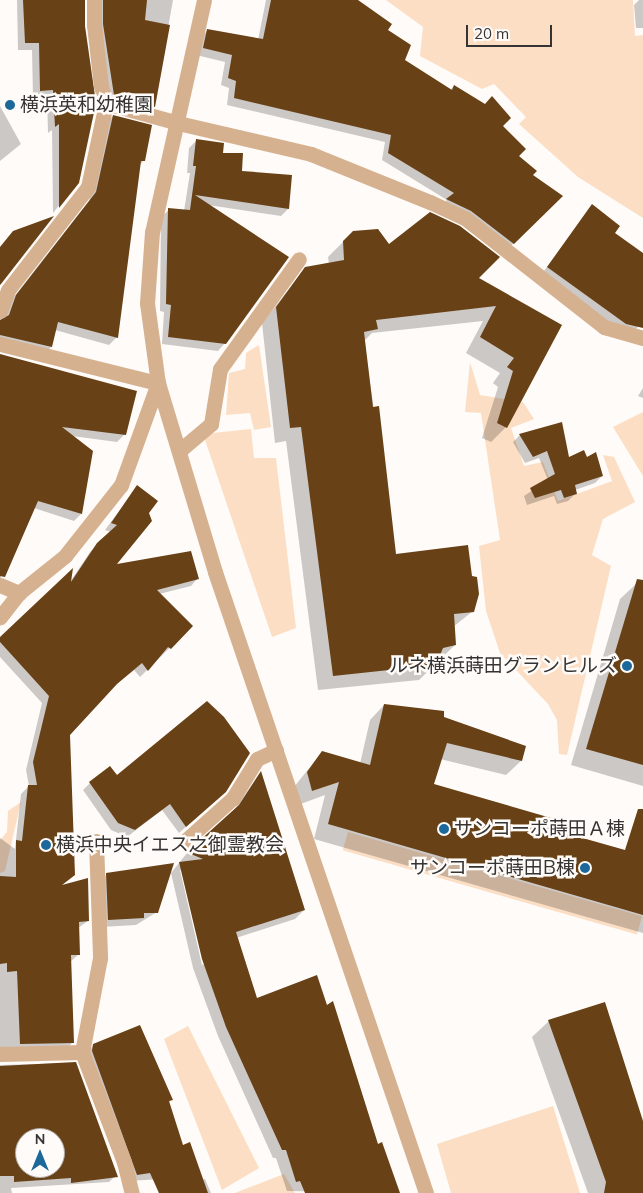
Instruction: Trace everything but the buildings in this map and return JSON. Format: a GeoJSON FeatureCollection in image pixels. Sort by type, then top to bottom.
{"type":"FeatureCollection","features":[{"type":"Feature","properties":{"kind":"street"},"geometry":{"type":"LineString","coordinates":[[0,311],[8,290],[88,186],[106,103],[100,86],[94,25],[94,0]]}},
{"type":"Feature","properties":{"kind":"street"},"geometry":{"type":"LineString","coordinates":[[204,0],[152,241],[147,303],[158,383],[276,750],[426,1193]]}},
{"type":"Feature","properties":{"kind":"street"},"geometry":{"type":"LineString","coordinates":[[106,103],[178,123],[311,154],[430,202],[465,218],[604,327],[643,338]]}},
{"type":"Feature","properties":{"kind":"street"},"geometry":{"type":"LineString","coordinates":[[179,451],[211,424],[220,369],[299,259]]}},
{"type":"Feature","properties":{"kind":"street"},"geometry":{"type":"LineString","coordinates":[[0,344],[158,383]]}},
{"type":"Feature","properties":{"kind":"street"},"geometry":{"type":"LineString","coordinates":[[0,618],[20,593],[65,556],[121,485],[158,383]]}},
{"type":"Feature","properties":{"kind":"street"},"geometry":{"type":"LineString","coordinates":[[0,585],[20,593]]}},
{"type":"Feature","properties":{"kind":"street"},"geometry":{"type":"LineString","coordinates":[[186,840],[233,798],[257,759],[276,750]]}},
{"type":"Feature","properties":{"kind":"street"},"geometry":{"type":"LineString","coordinates":[[96,841],[100,958],[82,1052],[124,1162],[132,1193]]}},
{"type":"Feature","properties":{"kind":"street"},"geometry":{"type":"LineString","coordinates":[[0,1054],[82,1052]]}},
{"type":"Feature","properties":{"kind":"shaded area"},"geometry":{"type":"Polygon","coordinates":[[[386,0],[633,0],[635,36],[643,35],[643,218],[578,177],[519,124],[526,117],[494,84],[482,89],[420,56],[423,27],[386,0]]]}},
{"type":"Feature","properties":{"kind":"shaded area"},"geometry":{"type":"Polygon","coordinates":[[[259,345],[271,427],[254,430],[250,413],[226,415],[229,373],[245,369],[246,353],[259,345]]]}},
{"type":"Feature","properties":{"kind":"shaded area"},"geometry":{"type":"Polygon","coordinates":[[[470,362],[480,395],[523,402],[534,419],[511,428],[524,466],[543,462],[558,501],[612,481],[603,455],[614,457],[635,502],[603,519],[592,555],[611,566],[567,755],[559,754],[557,720],[548,704],[500,653],[486,611],[479,546],[500,540],[481,413],[465,412],[470,362]]]}},
{"type":"Feature","properties":{"kind":"shaded area"},"geometry":{"type":"Polygon","coordinates":[[[643,412],[643,476],[613,427],[643,412]]]}},
{"type":"Feature","properties":{"kind":"shaded area"},"geometry":{"type":"Polygon","coordinates":[[[251,429],[254,458],[276,458],[296,628],[272,637],[203,434],[251,429]]]}},
{"type":"Feature","properties":{"kind":"shaded area"},"geometry":{"type":"Polygon","coordinates":[[[21,802],[5,871],[0,873],[0,840],[7,832],[8,811],[21,802]]]}},
{"type":"Feature","properties":{"kind":"shaded area"},"geometry":{"type":"Polygon","coordinates":[[[348,832],[642,916],[637,935],[343,850],[348,832]]]}},
{"type":"Feature","properties":{"kind":"shaded area"},"geometry":{"type":"Polygon","coordinates":[[[188,1026],[259,1168],[222,1190],[164,1039],[188,1026]]]}},
{"type":"Feature","properties":{"kind":"shaded area"},"geometry":{"type":"Polygon","coordinates":[[[553,1106],[580,1193],[451,1193],[437,1144],[553,1106]]]}},
{"type":"Feature","properties":{"kind":"shaded area"},"geometry":{"type":"Polygon","coordinates":[[[284,1174],[295,1193],[235,1193],[284,1174]]]}},
{"type":"Feature","properties":{"kind":"place","name":"横浜英和幼稚園"},"geometry":{"type":"Point","coordinates":[10,105]}},
{"type":"Feature","properties":{"kind":"place","name":"ルネ横浜蒔田グランヒルズ"},"geometry":{"type":"Point","coordinates":[627,666]}},
{"type":"Feature","properties":{"kind":"place","name":"サンコーポ蒔田Ａ棟"},"geometry":{"type":"Point","coordinates":[444,829]}},
{"type":"Feature","properties":{"kind":"place","name":"横浜中央イエス之御霊教会"},"geometry":{"type":"Point","coordinates":[46,845]}},
{"type":"Feature","properties":{"kind":"place","name":"サンコーポ蒔田B棟"},"geometry":{"type":"Point","coordinates":[585,868]}}]}
